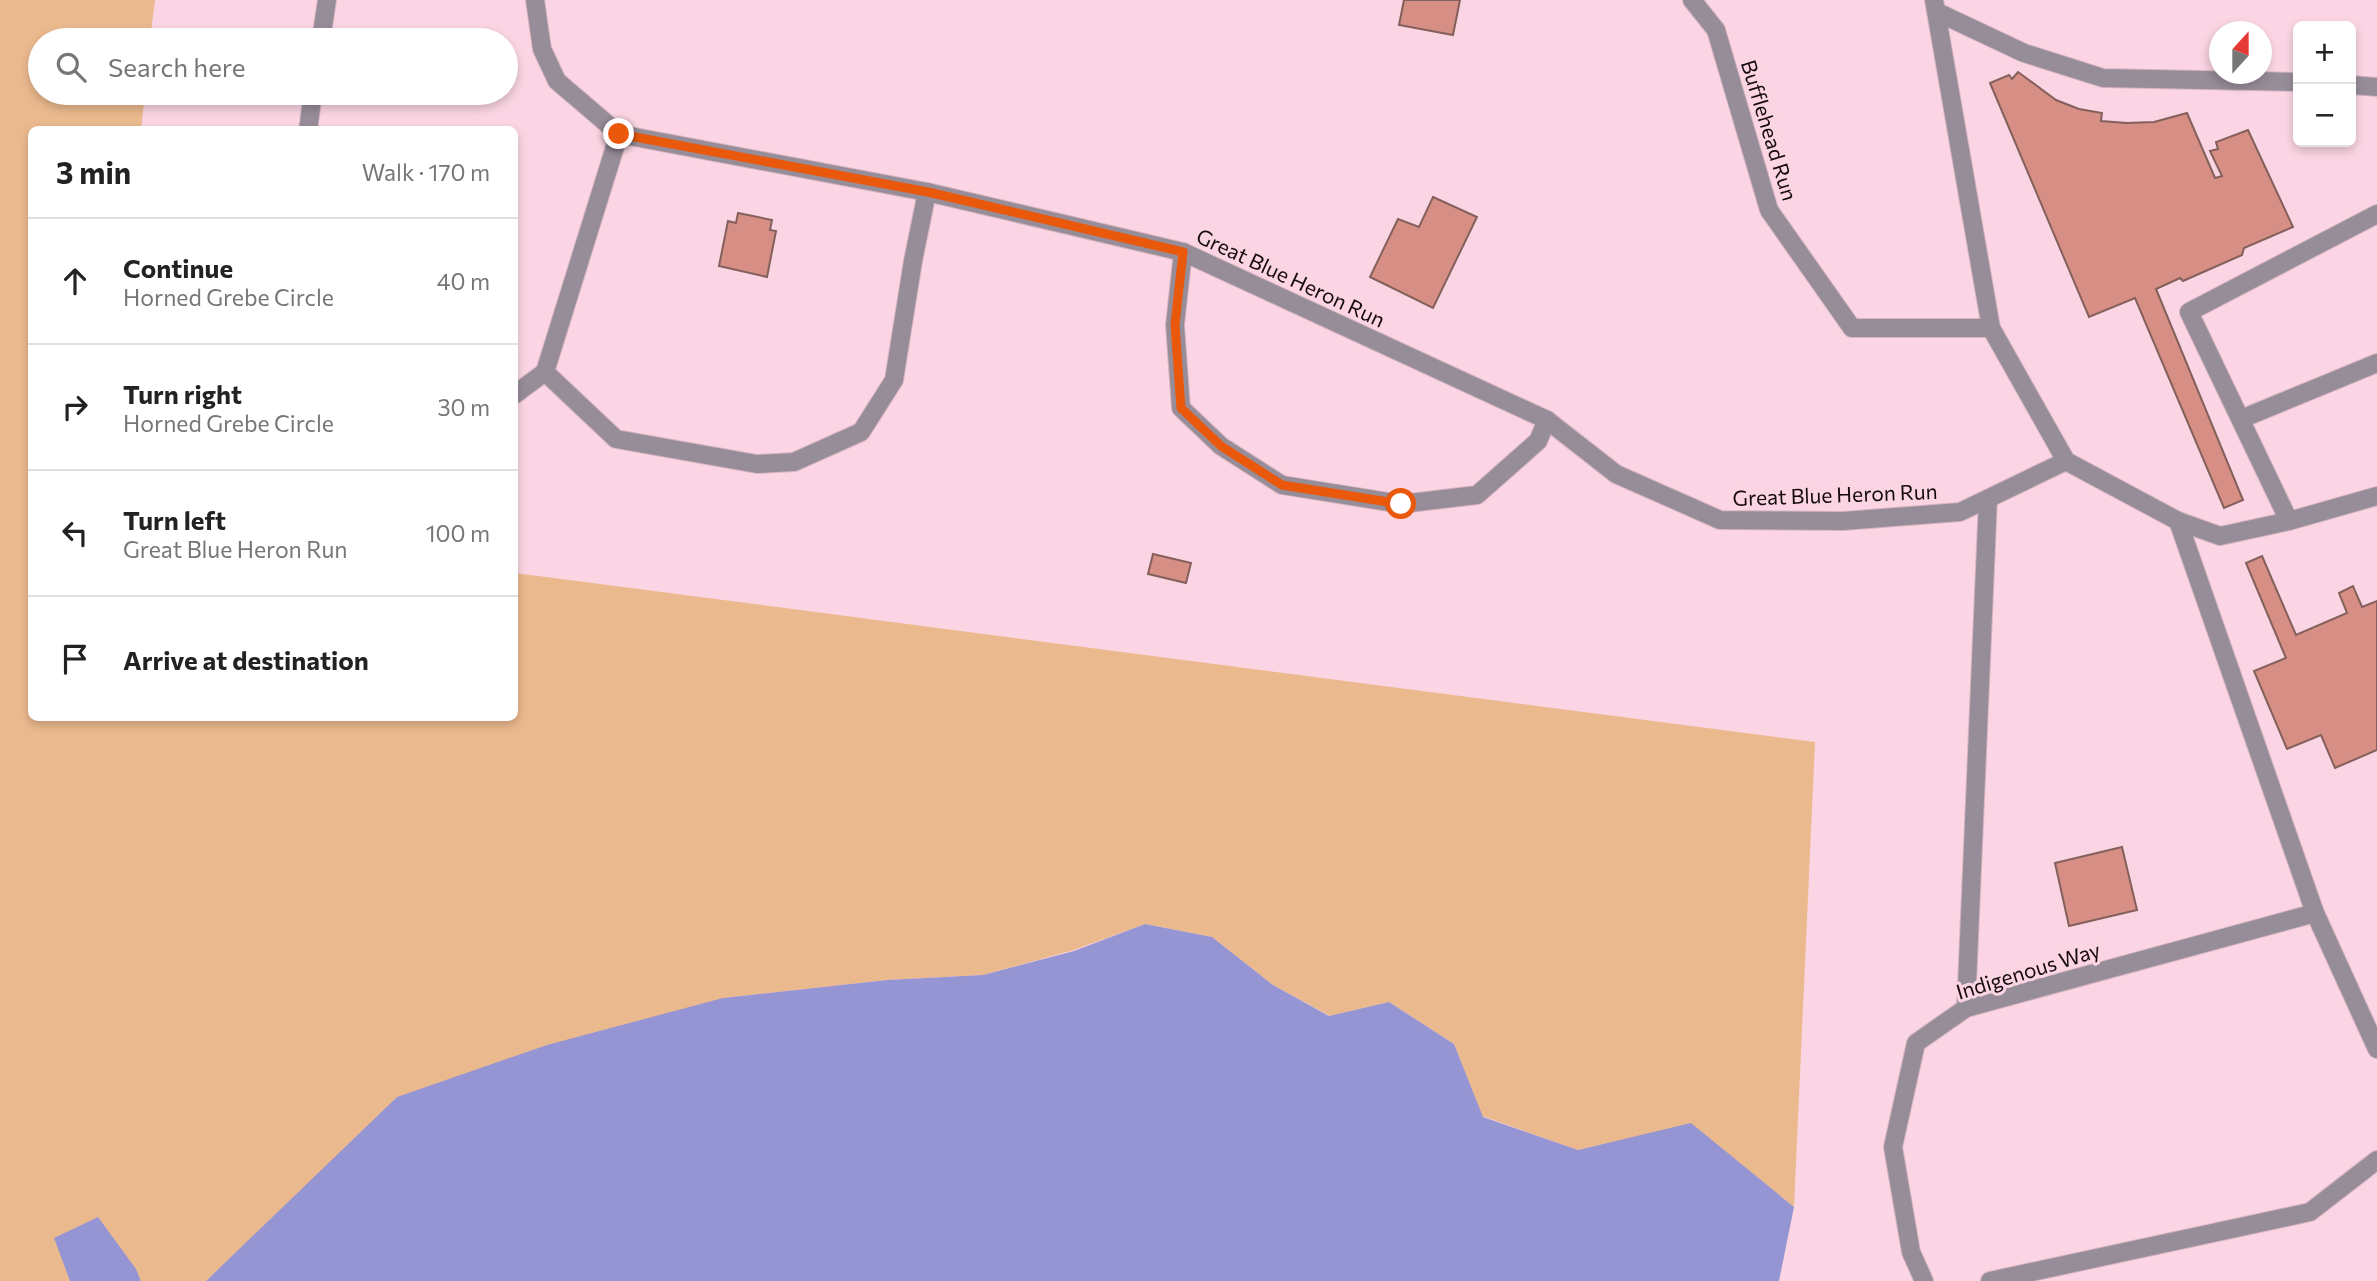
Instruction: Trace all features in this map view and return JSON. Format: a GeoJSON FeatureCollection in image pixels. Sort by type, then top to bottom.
{"type":"FeatureCollection","features":[{"type":"Feature","properties":{"kind":"lane"},"geometry":{"type":"LineString","coordinates":[[323,28],[327,0]]}},
{"type":"Feature","properties":{"kind":"lane","name":"Great Blue Heron Run"},"geometry":{"type":"LineString","coordinates":[[535,0],[542,49],[557,81],[619,134],[928,192],[1183,252],[1547,420],[1616,474],[1720,520],[1843,521],[1960,512],[2066,461]]}},
{"type":"Feature","properties":{"kind":"lane","name":"Bufflehead Run"},"geometry":{"type":"LineString","coordinates":[[1692,0],[1716,30],[1769,210],[1852,328],[1992,328]]}},
{"type":"Feature","properties":{"kind":"lane"},"geometry":{"type":"LineString","coordinates":[[1935,6],[1992,328],[2066,461],[2178,521],[2220,536],[2289,521],[2377,496]]}},
{"type":"Feature","properties":{"kind":"lane"},"geometry":{"type":"LineString","coordinates":[[1935,6],[2024,53],[2103,78],[2293,82]]}},
{"type":"Feature","properties":{"kind":"lane"},"geometry":{"type":"LineString","coordinates":[[2356,85],[2377,87]]}},
{"type":"Feature","properties":{"kind":"lane"},"geometry":{"type":"LineString","coordinates":[[309,126],[311,105]]}},
{"type":"Feature","properties":{"kind":"lane"},"geometry":{"type":"LineString","coordinates":[[518,392],[545,372],[619,134]]}},
{"type":"Feature","properties":{"kind":"lane"},"geometry":{"type":"LineString","coordinates":[[545,372],[616,439],[757,464],[794,462],[861,432],[894,380],[913,261],[928,192]]}},
{"type":"Feature","properties":{"kind":"lane"},"geometry":{"type":"LineString","coordinates":[[2289,521],[2189,312],[2377,214]]}},
{"type":"Feature","properties":{"kind":"lane"},"geometry":{"type":"LineString","coordinates":[[1183,252],[1175,325],[1181,408],[1221,446],[1282,485],[1401,504],[1477,495],[1538,441],[1547,420]]}},
{"type":"Feature","properties":{"kind":"lane"},"geometry":{"type":"LineString","coordinates":[[2241,419],[2377,363]]}},
{"type":"Feature","properties":{"kind":"lane"},"geometry":{"type":"LineString","coordinates":[[1966,1008],[1988,499]]}},
{"type":"Feature","properties":{"kind":"lane"},"geometry":{"type":"LineString","coordinates":[[2178,521],[2315,913],[2377,1048]]}},
{"type":"Feature","properties":{"kind":"lane","name":"Indigenous Way"},"geometry":{"type":"LineString","coordinates":[[1924,1281],[1912,1252],[1893,1147],[1916,1043],[1966,1008],[2315,913]]}},
{"type":"Feature","properties":{"kind":"lane"},"geometry":{"type":"LineString","coordinates":[[1990,1281],[2310,1212],[2377,1160]]}},
{"type":"Feature","properties":{"kind":"shaded area"},"geometry":{"type":"Polygon","coordinates":[[[0,0],[155,0],[152,28],[28,28],[28,105],[144,105],[141,126],[28,126],[28,721],[518,721],[518,573],[1815,742],[1794,1207],[1691,1124],[1578,1150],[1482,1116],[1454,1044],[1389,1002],[1330,1016],[1273,985],[1212,937],[1145,924],[1074,950],[983,975],[887,980],[723,998],[287,1204],[206,1281],[141,1281],[136,1269],[55,1238],[70,1281],[0,1281],[0,0]]]}},
{"type":"Feature","properties":{"kind":"water"},"geometry":{"type":"Polygon","coordinates":[[[1145,924],[1212,937],[1273,985],[1329,1016],[1389,1002],[1454,1044],[1483,1117],[1578,1150],[1691,1123],[1794,1207],[1779,1281],[206,1281],[397,1097],[547,1045],[723,998],[887,980],[983,975],[1074,951],[1145,924]]]}},
{"type":"Feature","properties":{"kind":"water"},"geometry":{"type":"Polygon","coordinates":[[[98,1217],[136,1269],[141,1281],[70,1281],[54,1238],[98,1217]]]}},
{"type":"Feature","properties":{"kind":"building"},"geometry":{"type":"Polygon","coordinates":[[[1404,0],[1460,0],[1453,35],[1399,25],[1404,0]]]}},
{"type":"Feature","properties":{"kind":"building"},"geometry":{"type":"Polygon","coordinates":[[[2018,72],[2056,100],[2079,109],[2102,113],[2101,121],[2154,122],[2187,113],[2215,178],[2222,176],[2210,151],[2218,149],[2216,142],[2248,130],[2293,227],[2244,248],[2242,255],[2183,281],[2180,278],[2156,289],[2243,500],[2224,508],[2135,298],[2089,317],[1990,83],[2009,75],[2012,79],[2018,72]]]}},
{"type":"Feature","properties":{"kind":"building"},"geometry":{"type":"Polygon","coordinates":[[[1433,197],[1477,217],[1433,308],[1370,277],[1398,219],[1419,227],[1433,197]]]}},
{"type":"Feature","properties":{"kind":"building"},"geometry":{"type":"Polygon","coordinates":[[[738,213],[772,220],[770,230],[776,231],[767,277],[719,266],[728,221],[736,223],[738,213]]]}},
{"type":"Feature","properties":{"kind":"building"},"geometry":{"type":"Polygon","coordinates":[[[1153,554],[1191,563],[1186,583],[1148,574],[1153,554]]]}},
{"type":"Feature","properties":{"kind":"building"},"geometry":{"type":"Polygon","coordinates":[[[2262,556],[2296,635],[2347,613],[2339,593],[2353,586],[2362,607],[2377,601],[2377,750],[2335,768],[2321,735],[2287,749],[2254,671],[2286,658],[2246,563],[2262,556]]]}},
{"type":"Feature","properties":{"kind":"building"},"geometry":{"type":"Polygon","coordinates":[[[2122,847],[2137,910],[2069,926],[2055,863],[2122,847]]]}},
{"type":"Feature","properties":{"kind":"route"},"geometry":{"type":"LineString","coordinates":[[619,134],[928,192],[1183,252],[1175,325],[1181,408],[1221,446],[1282,485],[1401,504]]}}]}
